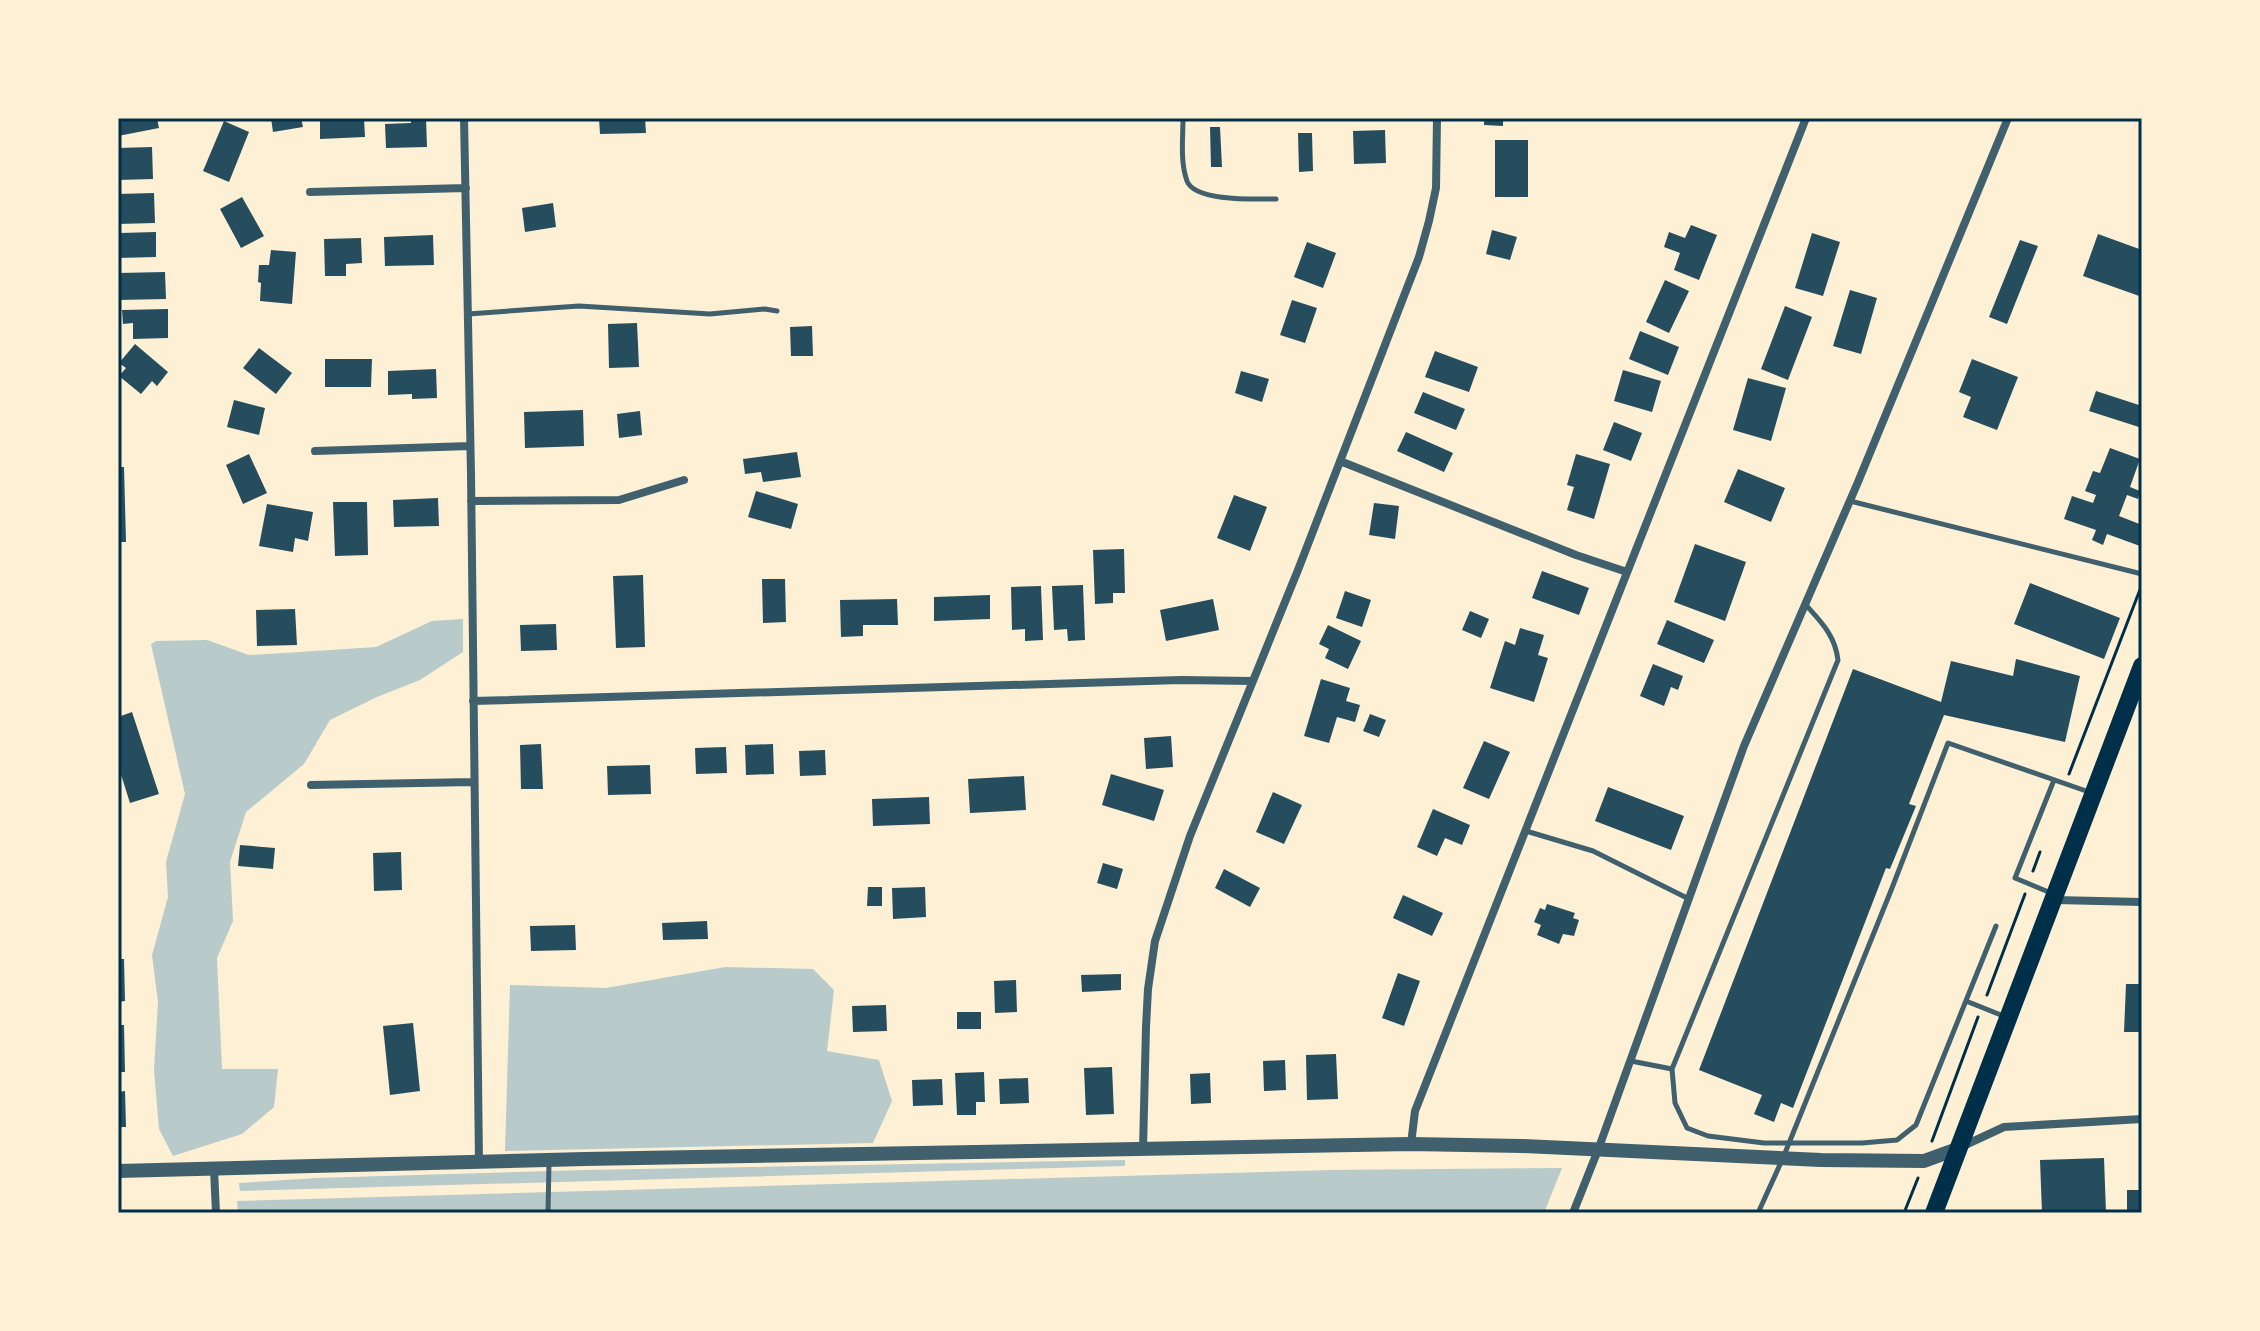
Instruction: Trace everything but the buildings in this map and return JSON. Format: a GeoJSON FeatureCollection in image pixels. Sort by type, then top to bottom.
{"type":"FeatureCollection","features":[{"type":"Feature","properties":{"kind":"main road"},"geometry":{"type":"LineString","coordinates":[[1934,1213],[2142,666]]}},
{"type":"Feature","properties":{"kind":"street"},"geometry":{"type":"LineString","coordinates":[[464,118],[479,1163]]}},
{"type":"Feature","properties":{"kind":"street"},"geometry":{"type":"LineString","coordinates":[[1143,1149],[1148,989],[1155,941],[1190,836],[1406,295],[1423,245],[1436,188],[1437,118]]}},
{"type":"Feature","properties":{"kind":"street"},"geometry":{"type":"LineString","coordinates":[[1411,1144],[1415,1111],[1806,118]]}},
{"type":"Feature","properties":{"kind":"street"},"geometry":{"type":"LineString","coordinates":[[1573,1213],[1744,746],[1850,501],[2008,118]]}},
{"type":"Feature","properties":{"kind":"street"},"geometry":{"type":"LineString","coordinates":[[310,192],[466,188]]}},
{"type":"Feature","properties":{"kind":"street"},"geometry":{"type":"LineString","coordinates":[[315,451],[470,446]]}},
{"type":"Feature","properties":{"kind":"street"},"geometry":{"type":"LineString","coordinates":[[1340,461],[1576,555],[1627,572]]}},
{"type":"Feature","properties":{"kind":"street"},"geometry":{"type":"LineString","coordinates":[[471,501],[619,500],[684,480]]}},
{"type":"Feature","properties":{"kind":"street"},"geometry":{"type":"LineString","coordinates":[[473,701],[1252,681]]}},
{"type":"Feature","properties":{"kind":"street"},"geometry":{"type":"LineString","coordinates":[[311,785],[474,782]]}},
{"type":"Feature","properties":{"kind":"street"},"geometry":{"type":"LineString","coordinates":[[2055,898],[2142,902]]}},
{"type":"Feature","properties":{"kind":"street"},"geometry":{"type":"LineString","coordinates":[[118,1171],[1411,1144],[1924,1161],[2004,1127],[2142,1119]]}},
{"type":"Feature","properties":{"kind":"street"},"geometry":{"type":"LineString","coordinates":[[214,1169],[216,1213]]}},
{"type":"Feature","properties":{"kind":"lane"},"geometry":{"type":"LineString","coordinates":[[1183,118],[1182,148],[1188,183],[1196,192],[1225,197],[1276,199]]}},
{"type":"Feature","properties":{"kind":"lane"},"geometry":{"type":"LineString","coordinates":[[468,314],[579,306],[710,314],[765,309],[777,311]]}},
{"type":"Feature","properties":{"kind":"lane"},"geometry":{"type":"LineString","coordinates":[[1850,501],[2142,574]]}},
{"type":"Feature","properties":{"kind":"lane"},"geometry":{"type":"LineString","coordinates":[[1805,604],[1828,630],[1836,645],[1838,660],[1672,1069],[1675,1103],[1687,1128],[1708,1136],[1764,1143],[1897,1140],[1916,1125],[1996,926]]}},
{"type":"Feature","properties":{"kind":"lane"},"geometry":{"type":"LineString","coordinates":[[1758,1213],[1783,1158],[1948,743],[2094,794]]}},
{"type":"Feature","properties":{"kind":"lane"},"geometry":{"type":"LineString","coordinates":[[2054,780],[2015,878],[2055,898]]}},
{"type":"Feature","properties":{"kind":"lane"},"geometry":{"type":"LineString","coordinates":[[1525,831],[1593,851],[1689,899]]}},
{"type":"Feature","properties":{"kind":"lane"},"geometry":{"type":"LineString","coordinates":[[1966,1001],[2009,1018]]}},
{"type":"Feature","properties":{"kind":"lane"},"geometry":{"type":"LineString","coordinates":[[1630,1061],[1672,1069]]}},
{"type":"Feature","properties":{"kind":"lane"},"geometry":{"type":"LineString","coordinates":[[548,1213],[549,1161]]}},
{"type":"Feature","properties":{"kind":"path"},"geometry":{"type":"LineString","coordinates":[[2066,784],[2142,583]]}},
{"type":"Feature","properties":{"kind":"path"},"geometry":{"type":"LineString","coordinates":[[1904,1213],[2044,841]]}},
{"type":"Feature","properties":{"kind":"shaded area"},"geometry":{"type":"Polygon","coordinates":[[[463,619],[463,652],[420,680],[330,720],[304,764],[246,812],[230,862],[233,921],[217,958],[222,1069],[278,1069],[274,1107],[242,1134],[173,1156],[159,1129],[154,1070],[158,1002],[152,955],[168,897],[166,862],[185,794],[151,644],[156,641],[207,640],[249,655],[376,647],[432,621],[463,619]]]}},
{"type":"Feature","properties":{"kind":"shaded area"},"geometry":{"type":"Polygon","coordinates":[[[725,967],[813,969],[834,990],[827,1051],[879,1060],[892,1101],[873,1143],[505,1151],[510,985],[606,988],[725,967]]]}},
{"type":"Feature","properties":{"kind":"shaded area"},"geometry":{"type":"Polygon","coordinates":[[[1125,1160],[1125,1166],[240,1191],[239,1183],[585,1170],[1125,1160]]]}},
{"type":"Feature","properties":{"kind":"shaded area"},"geometry":{"type":"Polygon","coordinates":[[[1562,1168],[1544,1213],[238,1213],[237,1201],[1330,1170],[1562,1168]]]}}]}
